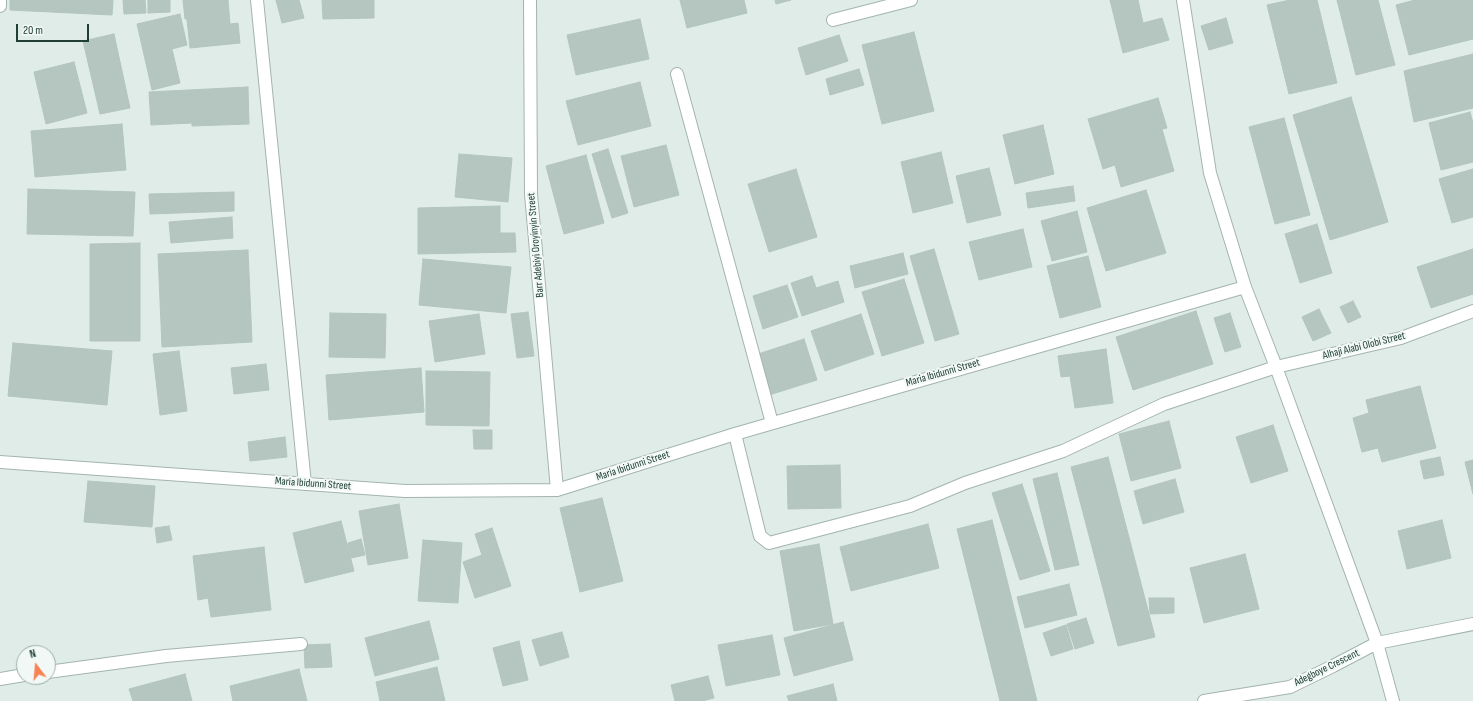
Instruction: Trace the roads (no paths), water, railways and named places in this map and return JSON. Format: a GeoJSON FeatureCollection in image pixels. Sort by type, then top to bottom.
{"type":"FeatureCollection","features":[{"type":"Feature","properties":{"kind":"street"},"geometry":{"type":"LineString","coordinates":[[0,0],[0,6]]}},
{"type":"Feature","properties":{"kind":"street"},"geometry":{"type":"LineString","coordinates":[[257,0],[305,484]]}},
{"type":"Feature","properties":{"kind":"street","name":"Barr Adebiyi Oroyinyin Street"},"geometry":{"type":"LineString","coordinates":[[530,0],[531,194],[557,490]]}},
{"type":"Feature","properties":{"kind":"street"},"geometry":{"type":"LineString","coordinates":[[833,20],[911,0]]}},
{"type":"Feature","properties":{"kind":"street"},"geometry":{"type":"LineString","coordinates":[[1183,0],[1210,173],[1245,287],[1276,367],[1377,643],[1393,701]]}},
{"type":"Feature","properties":{"kind":"street"},"geometry":{"type":"LineString","coordinates":[[677,74],[772,423]]}},
{"type":"Feature","properties":{"kind":"street","name":"Maria Ibidunni Street"},"geometry":{"type":"LineString","coordinates":[[0,462],[405,491],[557,490],[772,423],[1245,287]]}},
{"type":"Feature","properties":{"kind":"street","name":"Alhaji Alabi Olobi Street"},"geometry":{"type":"LineString","coordinates":[[735,434],[760,536],[769,543],[910,506],[965,483],[1063,451],[1164,404],[1276,367],[1401,338],[1473,310]]}},
{"type":"Feature","properties":{"kind":"street","name":"Adegboye Crescent"},"geometry":{"type":"LineString","coordinates":[[1204,701],[1290,687],[1377,643],[1473,624]]}},
{"type":"Feature","properties":{"kind":"street"},"geometry":{"type":"LineString","coordinates":[[56,671],[166,656],[301,644]]}},
{"type":"Feature","properties":{"kind":"street"},"geometry":{"type":"LineString","coordinates":[[0,679],[16,676]]}}]}
